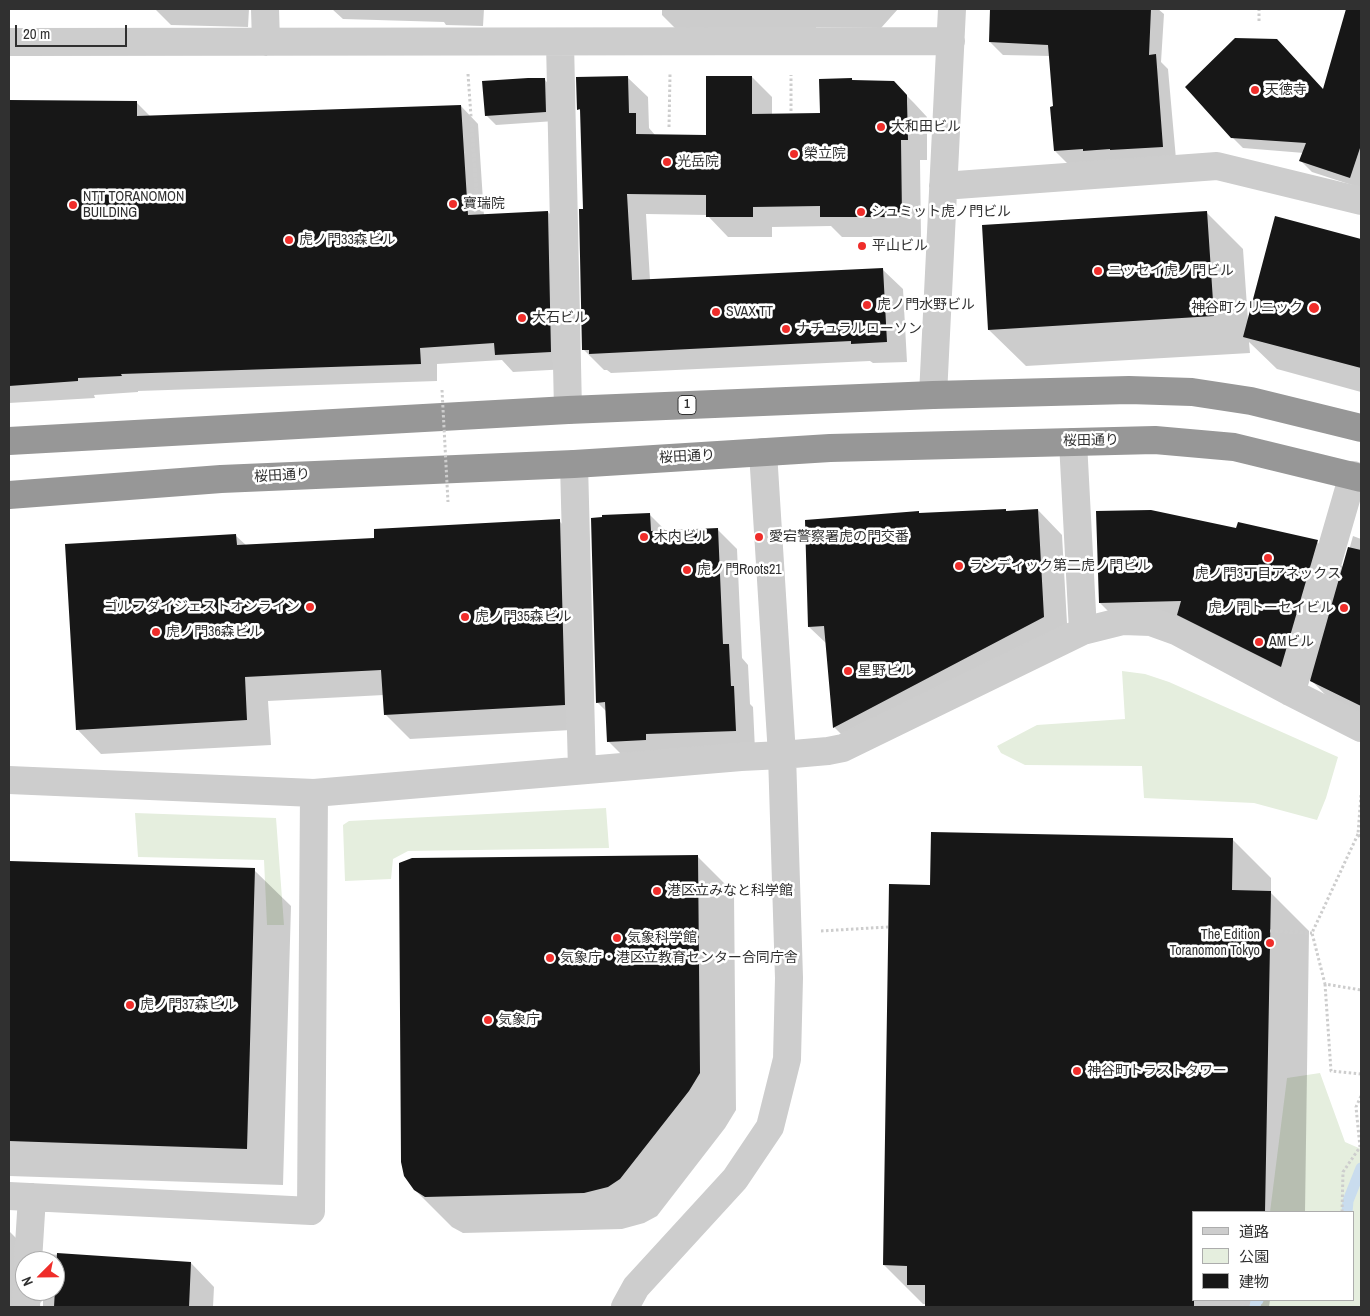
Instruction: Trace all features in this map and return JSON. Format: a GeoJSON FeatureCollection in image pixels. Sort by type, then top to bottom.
{"type":"FeatureCollection","features":[{"type":"Feature","properties":{"kind":"highway","name":"1"},"geometry":{"type":"LineString","coordinates":[[9,441],[568,410],[933,394],[1129,390],[1192,392],[1251,401],[1361,428]]}},
{"type":"Feature","properties":{"kind":"highway","name":"桜田通り"},"geometry":{"type":"LineString","coordinates":[[9,495],[221,479],[574,464],[830,448],[1156,440],[1234,447],[1357,476]]}},
{"type":"Feature","properties":{"kind":"street"},"geometry":{"type":"LineString","coordinates":[[265,9],[266,42]]}},
{"type":"Feature","properties":{"kind":"street"},"geometry":{"type":"LineString","coordinates":[[933,394],[952,9]]}},
{"type":"Feature","properties":{"kind":"street"},"geometry":{"type":"LineString","coordinates":[[9,42],[951,41]]}},
{"type":"Feature","properties":{"kind":"street"},"geometry":{"type":"LineString","coordinates":[[560,42],[568,410]]}},
{"type":"Feature","properties":{"kind":"street"},"geometry":{"type":"LineString","coordinates":[[943,186],[1218,166],[1360,194]]}},
{"type":"Feature","properties":{"kind":"street"},"geometry":{"type":"LineString","coordinates":[[1073,442],[1083,631]]}},
{"type":"Feature","properties":{"kind":"street"},"geometry":{"type":"LineString","coordinates":[[625,1307],[636,1287],[736,1179],[770,1127],[787,1059],[789,978],[782,755],[763,452]]}},
{"type":"Feature","properties":{"kind":"street"},"geometry":{"type":"LineString","coordinates":[[574,464],[582,770]]}},
{"type":"Feature","properties":{"kind":"street"},"geometry":{"type":"LineString","coordinates":[[1290,692],[1357,476]]}},
{"type":"Feature","properties":{"kind":"street"},"geometry":{"type":"LineString","coordinates":[[9,780],[314,793],[828,751],[843,748],[1083,631],[1122,621],[1151,622],[1176,631],[1361,728]]}},
{"type":"Feature","properties":{"kind":"street"},"geometry":{"type":"LineString","coordinates":[[27,1251],[20,1197],[311,1211],[314,793]]}},
{"type":"Feature","properties":{"kind":"path"},"geometry":{"type":"LineString","coordinates":[[1259,9],[1259,21]]}},
{"type":"Feature","properties":{"kind":"path"},"geometry":{"type":"LineString","coordinates":[[467,69],[477,201]]}},
{"type":"Feature","properties":{"kind":"path"},"geometry":{"type":"LineString","coordinates":[[669,127],[670,69]]}},
{"type":"Feature","properties":{"kind":"path"},"geometry":{"type":"LineString","coordinates":[[791,69],[791,111]]}},
{"type":"Feature","properties":{"kind":"path"},"geometry":{"type":"LineString","coordinates":[[442,390],[448,502]]}},
{"type":"Feature","properties":{"kind":"path"},"geometry":{"type":"LineString","coordinates":[[1361,795],[1358,834],[1312,933],[1325,984],[1331,1071],[1361,1074]]}},
{"type":"Feature","properties":{"kind":"path"},"geometry":{"type":"LineString","coordinates":[[1358,834],[1361,839]]}},
{"type":"Feature","properties":{"kind":"path"},"geometry":{"type":"LineString","coordinates":[[817,931],[888,927]]}},
{"type":"Feature","properties":{"kind":"path"},"geometry":{"type":"LineString","coordinates":[[1270,931],[1312,933]]}},
{"type":"Feature","properties":{"kind":"path"},"geometry":{"type":"LineString","coordinates":[[1325,984],[1361,990]]}},
{"type":"Feature","properties":{"kind":"path"},"geometry":{"type":"LineString","coordinates":[[1342,1211],[1343,1172],[1360,1147],[1356,1107],[1361,1096]]}},
{"type":"Feature","properties":{"kind":"green space"},"geometry":{"type":"Polygon","coordinates":[[[1122,671],[1145,674],[1169,682],[1338,757],[1326,798],[1317,820],[1254,803],[1144,798],[1142,766],[1025,765],[1001,753],[997,746],[1037,725],[1125,719],[1122,671]]]}},
{"type":"Feature","properties":{"kind":"green space"},"geometry":{"type":"Polygon","coordinates":[[[606,808],[609,848],[408,851],[393,859],[391,879],[345,881],[343,825],[349,821],[606,808]]]}},
{"type":"Feature","properties":{"kind":"green space"},"geometry":{"type":"Polygon","coordinates":[[[135,813],[276,818],[284,925],[267,925],[264,860],[138,857],[135,813]]]}},
{"type":"Feature","properties":{"kind":"green space"},"geometry":{"type":"Polygon","coordinates":[[[1320,1073],[1345,1142],[1361,1149],[1361,1307],[1258,1307],[1259,1301],[1355,1301],[1355,1211],[1270,1211],[1287,1078],[1320,1073]]]}},
{"type":"Feature","properties":{"kind":"building"},"geometry":{"type":"Polygon","coordinates":[[[990,9],[1151,9],[1149,55],[1156,54],[1163,147],[1054,151],[1050,107],[1053,106],[1048,45],[989,42],[990,9]]]}},
{"type":"Feature","properties":{"kind":"building"},"geometry":{"type":"Polygon","coordinates":[[[1346,9],[1361,9],[1361,145],[1350,178],[1299,161],[1306,143],[1231,138],[1185,87],[1235,38],[1277,39],[1323,89],[1346,9]]]}},
{"type":"Feature","properties":{"kind":"building"},"geometry":{"type":"Polygon","coordinates":[[[628,76],[629,113],[636,113],[636,134],[706,135],[706,76],[752,76],[752,114],[820,113],[819,79],[852,78],[852,80],[894,81],[907,95],[908,140],[901,140],[902,217],[820,217],[820,206],[753,207],[753,217],[706,217],[706,195],[627,194],[632,280],[883,268],[887,342],[851,344],[851,341],[589,354],[589,350],[582,350],[579,209],[583,209],[580,109],[577,110],[576,77],[628,76]]]}},
{"type":"Feature","properties":{"kind":"building"},"geometry":{"type":"Polygon","coordinates":[[[545,78],[546,112],[485,116],[482,81],[545,78]]]}},
{"type":"Feature","properties":{"kind":"building"},"geometry":{"type":"Polygon","coordinates":[[[9,100],[137,101],[137,116],[461,105],[468,215],[548,211],[551,352],[495,355],[494,343],[420,348],[421,364],[121,374],[122,376],[78,378],[78,381],[9,386],[9,100]]]}},
{"type":"Feature","properties":{"kind":"building","name":"ニッセイ虎ノ門ビル"},"geometry":{"type":"Polygon","coordinates":[[[1207,211],[1214,316],[988,330],[982,225],[1207,211]]]}},
{"type":"Feature","properties":{"kind":"building"},"geometry":{"type":"Polygon","coordinates":[[[1275,216],[1361,239],[1361,368],[1243,337],[1275,216]]]}},
{"type":"Feature","properties":{"kind":"building"},"geometry":{"type":"Polygon","coordinates":[[[1006,509],[1006,511],[1038,509],[1044,617],[833,728],[824,626],[808,627],[805,520],[919,511],[919,513],[1006,509]]]}},
{"type":"Feature","properties":{"kind":"building"},"geometry":{"type":"Polygon","coordinates":[[[1151,510],[1236,528],[1238,522],[1318,540],[1281,667],[1177,615],[1181,601],[1099,603],[1096,511],[1151,510]]]}},
{"type":"Feature","properties":{"kind":"building"},"geometry":{"type":"Polygon","coordinates":[[[650,513],[651,531],[718,528],[723,644],[729,644],[731,686],[734,686],[736,731],[646,734],[646,740],[607,742],[605,702],[596,703],[591,518],[602,517],[602,515],[650,513]]]}},
{"type":"Feature","properties":{"kind":"building"},"geometry":{"type":"Polygon","coordinates":[[[560,519],[565,705],[384,715],[381,670],[245,677],[247,720],[76,730],[65,544],[236,534],[237,545],[374,538],[374,529],[560,519]]]}},
{"type":"Feature","properties":{"kind":"building","name":"虎ノ門トーセイビル"},"geometry":{"type":"Polygon","coordinates":[[[1348,547],[1361,550],[1361,706],[1310,681],[1348,547]]]}},
{"type":"Feature","properties":{"kind":"building","name":"神谷町トラストタワー"},"geometry":{"type":"Polygon","coordinates":[[[931,832],[1233,838],[1232,890],[1271,891],[1265,1211],[1192,1211],[1192,1301],[1194,1301],[1194,1307],[925,1307],[925,1285],[907,1285],[907,1266],[883,1265],[889,884],[930,885],[931,832]]]}},
{"type":"Feature","properties":{"kind":"building","name":"気象庁・港区立教育センター合同庁舎"},"geometry":{"type":"Polygon","coordinates":[[[698,855],[700,1073],[689,1091],[620,1179],[608,1187],[584,1193],[425,1197],[414,1190],[404,1176],[401,1162],[399,863],[412,858],[698,855]]]}},
{"type":"Feature","properties":{"kind":"building","name":"虎ノ門37森ビル"},"geometry":{"type":"Polygon","coordinates":[[[9,861],[255,868],[247,1149],[9,1141],[9,861]]]}},
{"type":"Feature","properties":{"kind":"building"},"geometry":{"type":"Polygon","coordinates":[[[65,1254],[191,1262],[189,1307],[54,1307],[54,1301],[65,1301],[65,1254]]]}},
{"type":"Feature","properties":{"kind":"waterway"},"geometry":{"type":"LineString","coordinates":[[1347,1211],[1348,1201],[1361,1168]]}},
{"type":"Feature","properties":{"kind":"waterway"},"geometry":{"type":"LineString","coordinates":[[1255,1307],[1256,1301]]}},
{"type":"Feature","properties":{"kind":"place","name":"天徳寺"},"geometry":{"type":"Point","coordinates":[1255,90]}},
{"type":"Feature","properties":{"kind":"place","name":"大和田ビル"},"geometry":{"type":"Point","coordinates":[881,127]}},
{"type":"Feature","properties":{"kind":"place","name":"榮立院"},"geometry":{"type":"Point","coordinates":[794,154]}},
{"type":"Feature","properties":{"kind":"place","name":"光岳院"},"geometry":{"type":"Point","coordinates":[667,162]}},
{"type":"Feature","properties":{"kind":"place","name":"寶瑞院"},"geometry":{"type":"Point","coordinates":[453,204]}},
{"type":"Feature","properties":{"kind":"place","name":"NTT TORANOMON BUILDING"},"geometry":{"type":"Point","coordinates":[73,205]}},
{"type":"Feature","properties":{"kind":"place","name":"シュミット虎ノ門ビル"},"geometry":{"type":"Point","coordinates":[861,212]}},
{"type":"Feature","properties":{"kind":"place","name":"虎ノ門33森ビル"},"geometry":{"type":"Point","coordinates":[289,240]}},
{"type":"Feature","properties":{"kind":"place","name":"平山ビル"},"geometry":{"type":"Point","coordinates":[862,246]}},
{"type":"Feature","properties":{"kind":"place","name":"ニッセイ虎ノ門ビル"},"geometry":{"type":"Point","coordinates":[1098,271]}},
{"type":"Feature","properties":{"kind":"place","name":"虎ノ門水野ビル"},"geometry":{"type":"Point","coordinates":[867,305]}},
{"type":"Feature","properties":{"kind":"place","name":"神谷町クリニック"},"geometry":{"type":"Point","coordinates":[1314,308]}},
{"type":"Feature","properties":{"kind":"place","name":"SVAX TT"},"geometry":{"type":"Point","coordinates":[716,312]}},
{"type":"Feature","properties":{"kind":"place","name":"大石ビル"},"geometry":{"type":"Point","coordinates":[522,318]}},
{"type":"Feature","properties":{"kind":"place","name":"ナチュラルローソン"},"geometry":{"type":"Point","coordinates":[786,329]}},
{"type":"Feature","properties":{"kind":"place","name":"木内ビル"},"geometry":{"type":"Point","coordinates":[644,537]}},
{"type":"Feature","properties":{"kind":"place","name":"愛宕警察署虎の門交番"},"geometry":{"type":"Point","coordinates":[759,537]}},
{"type":"Feature","properties":{"kind":"place","name":"虎ノ門3丁目アネックス"},"geometry":{"type":"Point","coordinates":[1268,558]}},
{"type":"Feature","properties":{"kind":"place","name":"ランディック第二虎ノ門ビル"},"geometry":{"type":"Point","coordinates":[959,566]}},
{"type":"Feature","properties":{"kind":"place","name":"虎ノ門Roots21"},"geometry":{"type":"Point","coordinates":[687,570]}},
{"type":"Feature","properties":{"kind":"place","name":"ゴルフダイジェストオンライン"},"geometry":{"type":"Point","coordinates":[310,607]}},
{"type":"Feature","properties":{"kind":"place","name":"虎ノ門トーセイビル"},"geometry":{"type":"Point","coordinates":[1344,608]}},
{"type":"Feature","properties":{"kind":"place","name":"虎ノ門35森ビル"},"geometry":{"type":"Point","coordinates":[465,617]}},
{"type":"Feature","properties":{"kind":"place","name":"虎ノ門36森ビル"},"geometry":{"type":"Point","coordinates":[156,632]}},
{"type":"Feature","properties":{"kind":"place","name":"AMビル"},"geometry":{"type":"Point","coordinates":[1259,642]}},
{"type":"Feature","properties":{"kind":"place","name":"星野ビル"},"geometry":{"type":"Point","coordinates":[848,671]}},
{"type":"Feature","properties":{"kind":"place","name":"港区立みなと科学館"},"geometry":{"type":"Point","coordinates":[657,891]}},
{"type":"Feature","properties":{"kind":"place","name":"気象科学館"},"geometry":{"type":"Point","coordinates":[617,938]}},
{"type":"Feature","properties":{"kind":"place","name":"The Edition Toranomon Tokyo"},"geometry":{"type":"Point","coordinates":[1270,943]}},
{"type":"Feature","properties":{"kind":"place","name":"気象庁・港区立教育センター合同庁舎"},"geometry":{"type":"Point","coordinates":[550,958]}},
{"type":"Feature","properties":{"kind":"place","name":"虎ノ門37森ビル"},"geometry":{"type":"Point","coordinates":[130,1005]}},
{"type":"Feature","properties":{"kind":"place","name":"気象庁"},"geometry":{"type":"Point","coordinates":[488,1020]}},
{"type":"Feature","properties":{"kind":"place","name":"神谷町トラストタワー"},"geometry":{"type":"Point","coordinates":[1077,1071]}}]}
